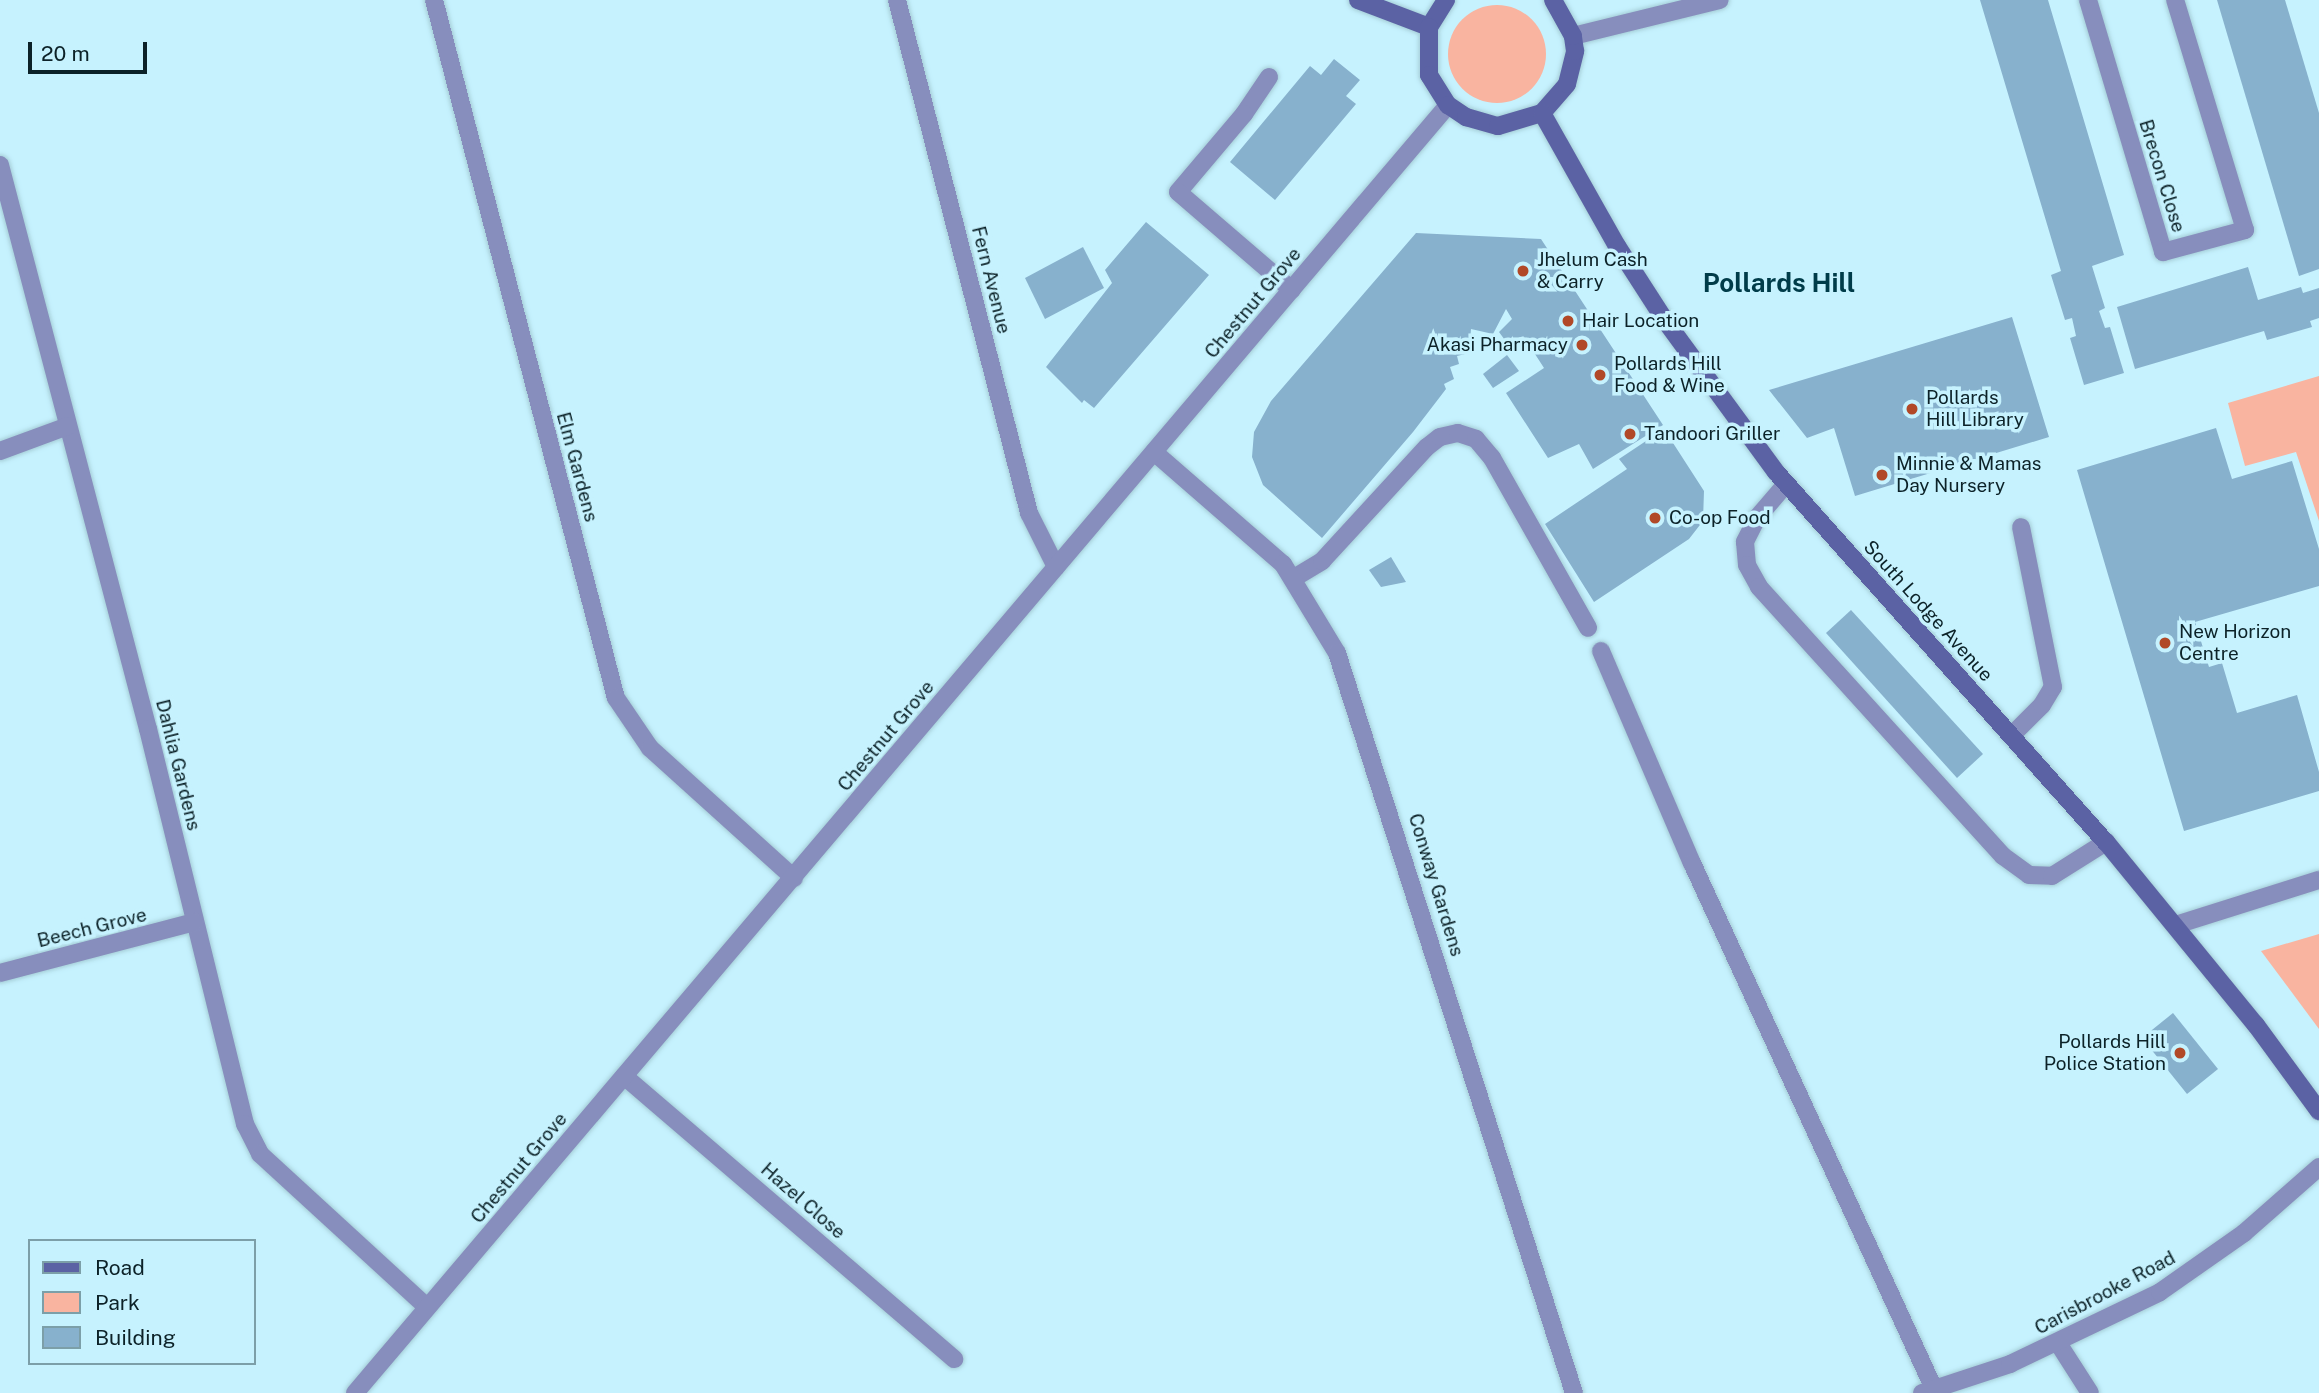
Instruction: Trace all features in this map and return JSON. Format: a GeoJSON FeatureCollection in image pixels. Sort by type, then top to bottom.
{"type":"FeatureCollection","features":[{"type":"Feature","properties":{"kind":"street","name":"Elm Gardens"},"geometry":{"type":"LineString","coordinates":[[434,0],[616,698],[650,748],[794,878]]}},
{"type":"Feature","properties":{"kind":"street","name":"Fern Avenue"},"geometry":{"type":"LineString","coordinates":[[897,0],[1029,513],[1056,567]]}},
{"type":"Feature","properties":{"kind":"street"},"geometry":{"type":"LineString","coordinates":[[1358,0],[1429,27]]}},
{"type":"Feature","properties":{"kind":"street"},"geometry":{"type":"LineString","coordinates":[[1446,0],[1429,27],[1429,75],[1448,105],[1466,117],[1498,126],[1542,113],[1567,84],[1575,51],[1573,36],[1553,0]]}},
{"type":"Feature","properties":{"kind":"street"},"geometry":{"type":"LineString","coordinates":[[1573,36],[1720,0]]}},
{"type":"Feature","properties":{"kind":"street","name":"Brecon Close"},"geometry":{"type":"LineString","coordinates":[[2088,0],[2163,252],[2245,230],[2175,0]]}},
{"type":"Feature","properties":{"kind":"street"},"geometry":{"type":"LineString","coordinates":[[1269,77],[1244,114],[1178,192],[1292,290]]}},
{"type":"Feature","properties":{"kind":"street","name":"Chestnut Grove"},"geometry":{"type":"LineString","coordinates":[[355,1393],[1448,105]]}},
{"type":"Feature","properties":{"kind":"street","name":"South Lodge Avenue"},"geometry":{"type":"LineString","coordinates":[[1542,113],[1616,246],[1664,319],[1786,484],[2106,842],[2176,925],[2319,1111]]}},
{"type":"Feature","properties":{"kind":"street","name":"Dahlia Gardens"},"geometry":{"type":"LineString","coordinates":[[0,165],[245,1124],[260,1154],[428,1307]]}},
{"type":"Feature","properties":{"kind":"street"},"geometry":{"type":"LineString","coordinates":[[0,451],[68,426]]}},
{"type":"Feature","properties":{"kind":"street"},"geometry":{"type":"LineString","coordinates":[[1294,578],[1322,561],[1427,447],[1440,437],[1458,433],[1476,439],[1492,458],[1588,628]]}},
{"type":"Feature","properties":{"kind":"street","name":"Conway Gardens"},"geometry":{"type":"LineString","coordinates":[[1154,452],[1269,549],[1294,578],[1346,674],[1574,1393]]}},
{"type":"Feature","properties":{"kind":"street"},"geometry":{"type":"LineString","coordinates":[[1786,484],[1757,517],[1745,542],[1747,565],[1759,587],[2003,856],[2029,875],[2052,876],[2106,842]]}},
{"type":"Feature","properties":{"kind":"street"},"geometry":{"type":"LineString","coordinates":[[2012,734],[2042,705],[2053,687],[2021,527]]}},
{"type":"Feature","properties":{"kind":"street"},"geometry":{"type":"LineString","coordinates":[[1601,651],[1692,863],[1928,1391]]}},
{"type":"Feature","properties":{"kind":"street"},"geometry":{"type":"LineString","coordinates":[[2176,925],[2319,880]]}},
{"type":"Feature","properties":{"kind":"street","name":"Beech Grove"},"geometry":{"type":"LineString","coordinates":[[0,973],[194,922]]}},
{"type":"Feature","properties":{"kind":"street","name":"Hazel Close"},"geometry":{"type":"LineString","coordinates":[[624,1076],[954,1359]]}},
{"type":"Feature","properties":{"kind":"street","name":"Carisbrooke Road"},"geometry":{"type":"LineString","coordinates":[[1928,1391],[2058,1343],[2160,1292],[2206,1262],[2319,1167]]}},
{"type":"Feature","properties":{"kind":"street"},"geometry":{"type":"LineString","coordinates":[[2058,1343],[2090,1393]]}},
{"type":"Feature","properties":{"kind":"green space"},"geometry":{"type":"Polygon","coordinates":[[[1497,5],[1516,9],[1531,20],[1542,35],[1546,54],[1542,73],[1531,88],[1516,99],[1497,103],[1478,99],[1463,88],[1452,73],[1448,54],[1452,35],[1463,20],[1478,9],[1497,5]]]}},
{"type":"Feature","properties":{"kind":"green space"},"geometry":{"type":"Polygon","coordinates":[[[2319,376],[2319,521],[2296,452],[2245,466],[2228,403],[2319,376]]]}},
{"type":"Feature","properties":{"kind":"green space"},"geometry":{"type":"Polygon","coordinates":[[[2319,934],[2319,1029],[2261,951],[2319,934]]]}},
{"type":"Feature","properties":{"kind":"building"},"geometry":{"type":"Polygon","coordinates":[[[1980,0],[2048,0],[2124,255],[2092,266],[2105,308],[2099,311],[2105,328],[2110,327],[2124,373],[2084,385],[2070,338],[2076,336],[2072,318],[2065,320],[2051,275],[2061,271],[1980,0]]]}},
{"type":"Feature","properties":{"kind":"building"},"geometry":{"type":"Polygon","coordinates":[[[2217,0],[2285,0],[2319,113],[2319,269],[2299,276],[2217,0]]]}},
{"type":"Feature","properties":{"kind":"building"},"geometry":{"type":"Polygon","coordinates":[[[1334,59],[1360,80],[1346,96],[1356,104],[1275,200],[1230,162],[1310,66],[1321,75],[1334,59]]]}},
{"type":"Feature","properties":{"kind":"building"},"geometry":{"type":"Polygon","coordinates":[[[1146,222],[1209,275],[1094,408],[1084,400],[1082,403],[1046,367],[1112,283],[1105,270],[1146,222]]]}},
{"type":"Feature","properties":{"kind":"building"},"geometry":{"type":"Polygon","coordinates":[[[1416,233],[1541,239],[1663,425],[1593,469],[1579,444],[1548,458],[1506,393],[1544,368],[1524,337],[1510,347],[1499,332],[1512,319],[1506,309],[1493,334],[1471,329],[1469,353],[1457,356],[1459,364],[1450,367],[1454,379],[1444,384],[1446,389],[1413,432],[1322,538],[1263,485],[1252,457],[1254,432],[1271,401],[1416,233]]]}},
{"type":"Feature","properties":{"kind":"building"},"geometry":{"type":"Polygon","coordinates":[[[1083,247],[1104,288],[1045,319],[1025,278],[1083,247]]]}},
{"type":"Feature","properties":{"kind":"building"},"geometry":{"type":"Polygon","coordinates":[[[2248,267],[2258,300],[2301,287],[2303,293],[2319,288],[2319,318],[2310,321],[2312,327],[2267,340],[2264,331],[2135,369],[2117,307],[2248,267]]]}},
{"type":"Feature","properties":{"kind":"building","name":"Pollards Hill Library"},"geometry":{"type":"Polygon","coordinates":[[[2012,317],[2049,437],[1855,496],[1834,428],[1807,438],[1769,390],[2012,317]]]}},
{"type":"Feature","properties":{"kind":"building"},"geometry":{"type":"Polygon","coordinates":[[[1507,355],[1519,371],[1493,388],[1483,374],[1507,355]]]}},
{"type":"Feature","properties":{"kind":"building","name":"New Horizon Centre"},"geometry":{"type":"Polygon","coordinates":[[[2216,428],[2232,479],[2292,461],[2319,549],[2319,586],[2195,622],[2209,667],[2222,663],[2237,713],[2297,695],[2319,772],[2319,791],[2184,831],[2077,470],[2216,428]]]}},
{"type":"Feature","properties":{"kind":"building"},"geometry":{"type":"Polygon","coordinates":[[[1664,429],[1704,491],[1703,521],[1689,539],[1594,602],[1545,524],[1627,469],[1619,459],[1664,429]]]}},
{"type":"Feature","properties":{"kind":"building"},"geometry":{"type":"Polygon","coordinates":[[[1391,557],[1406,582],[1381,587],[1369,570],[1391,557]]]}},
{"type":"Feature","properties":{"kind":"building"},"geometry":{"type":"Polygon","coordinates":[[[1851,610],[1983,754],[1957,778],[1826,633],[1851,610]]]}},
{"type":"Feature","properties":{"kind":"building","name":"Pollards Hill Police Station"},"geometry":{"type":"Polygon","coordinates":[[[2173,1013],[2218,1069],[2187,1094],[2142,1038],[2173,1013]]]}},
{"type":"Feature","properties":{"kind":"place","name":"Jhelum Cash & Carry"},"geometry":{"type":"Point","coordinates":[1523,271]}},
{"type":"Feature","properties":{"kind":"place","name":"Hair Location"},"geometry":{"type":"Point","coordinates":[1568,321]}},
{"type":"Feature","properties":{"kind":"place","name":"Akasi Pharmacy"},"geometry":{"type":"Point","coordinates":[1582,345]}},
{"type":"Feature","properties":{"kind":"place","name":"Pollards Hill Food & Wine"},"geometry":{"type":"Point","coordinates":[1600,375]}},
{"type":"Feature","properties":{"kind":"place","name":"Pollards Hill Library"},"geometry":{"type":"Point","coordinates":[1912,409]}},
{"type":"Feature","properties":{"kind":"place","name":"Tandoori Griller"},"geometry":{"type":"Point","coordinates":[1630,434]}},
{"type":"Feature","properties":{"kind":"place","name":"Minnie & Mamas Day Nursery"},"geometry":{"type":"Point","coordinates":[1882,475]}},
{"type":"Feature","properties":{"kind":"place","name":"Co-op Food"},"geometry":{"type":"Point","coordinates":[1655,518]}},
{"type":"Feature","properties":{"kind":"place","name":"New Horizon Centre"},"geometry":{"type":"Point","coordinates":[2165,643]}},
{"type":"Feature","properties":{"kind":"place","name":"Pollards Hill Police Station"},"geometry":{"type":"Point","coordinates":[2180,1053]}},
{"type":"Feature","properties":{"kind":"district","name":"Pollards Hill"},"geometry":{"type":"Point","coordinates":[1779,283]}}]}
